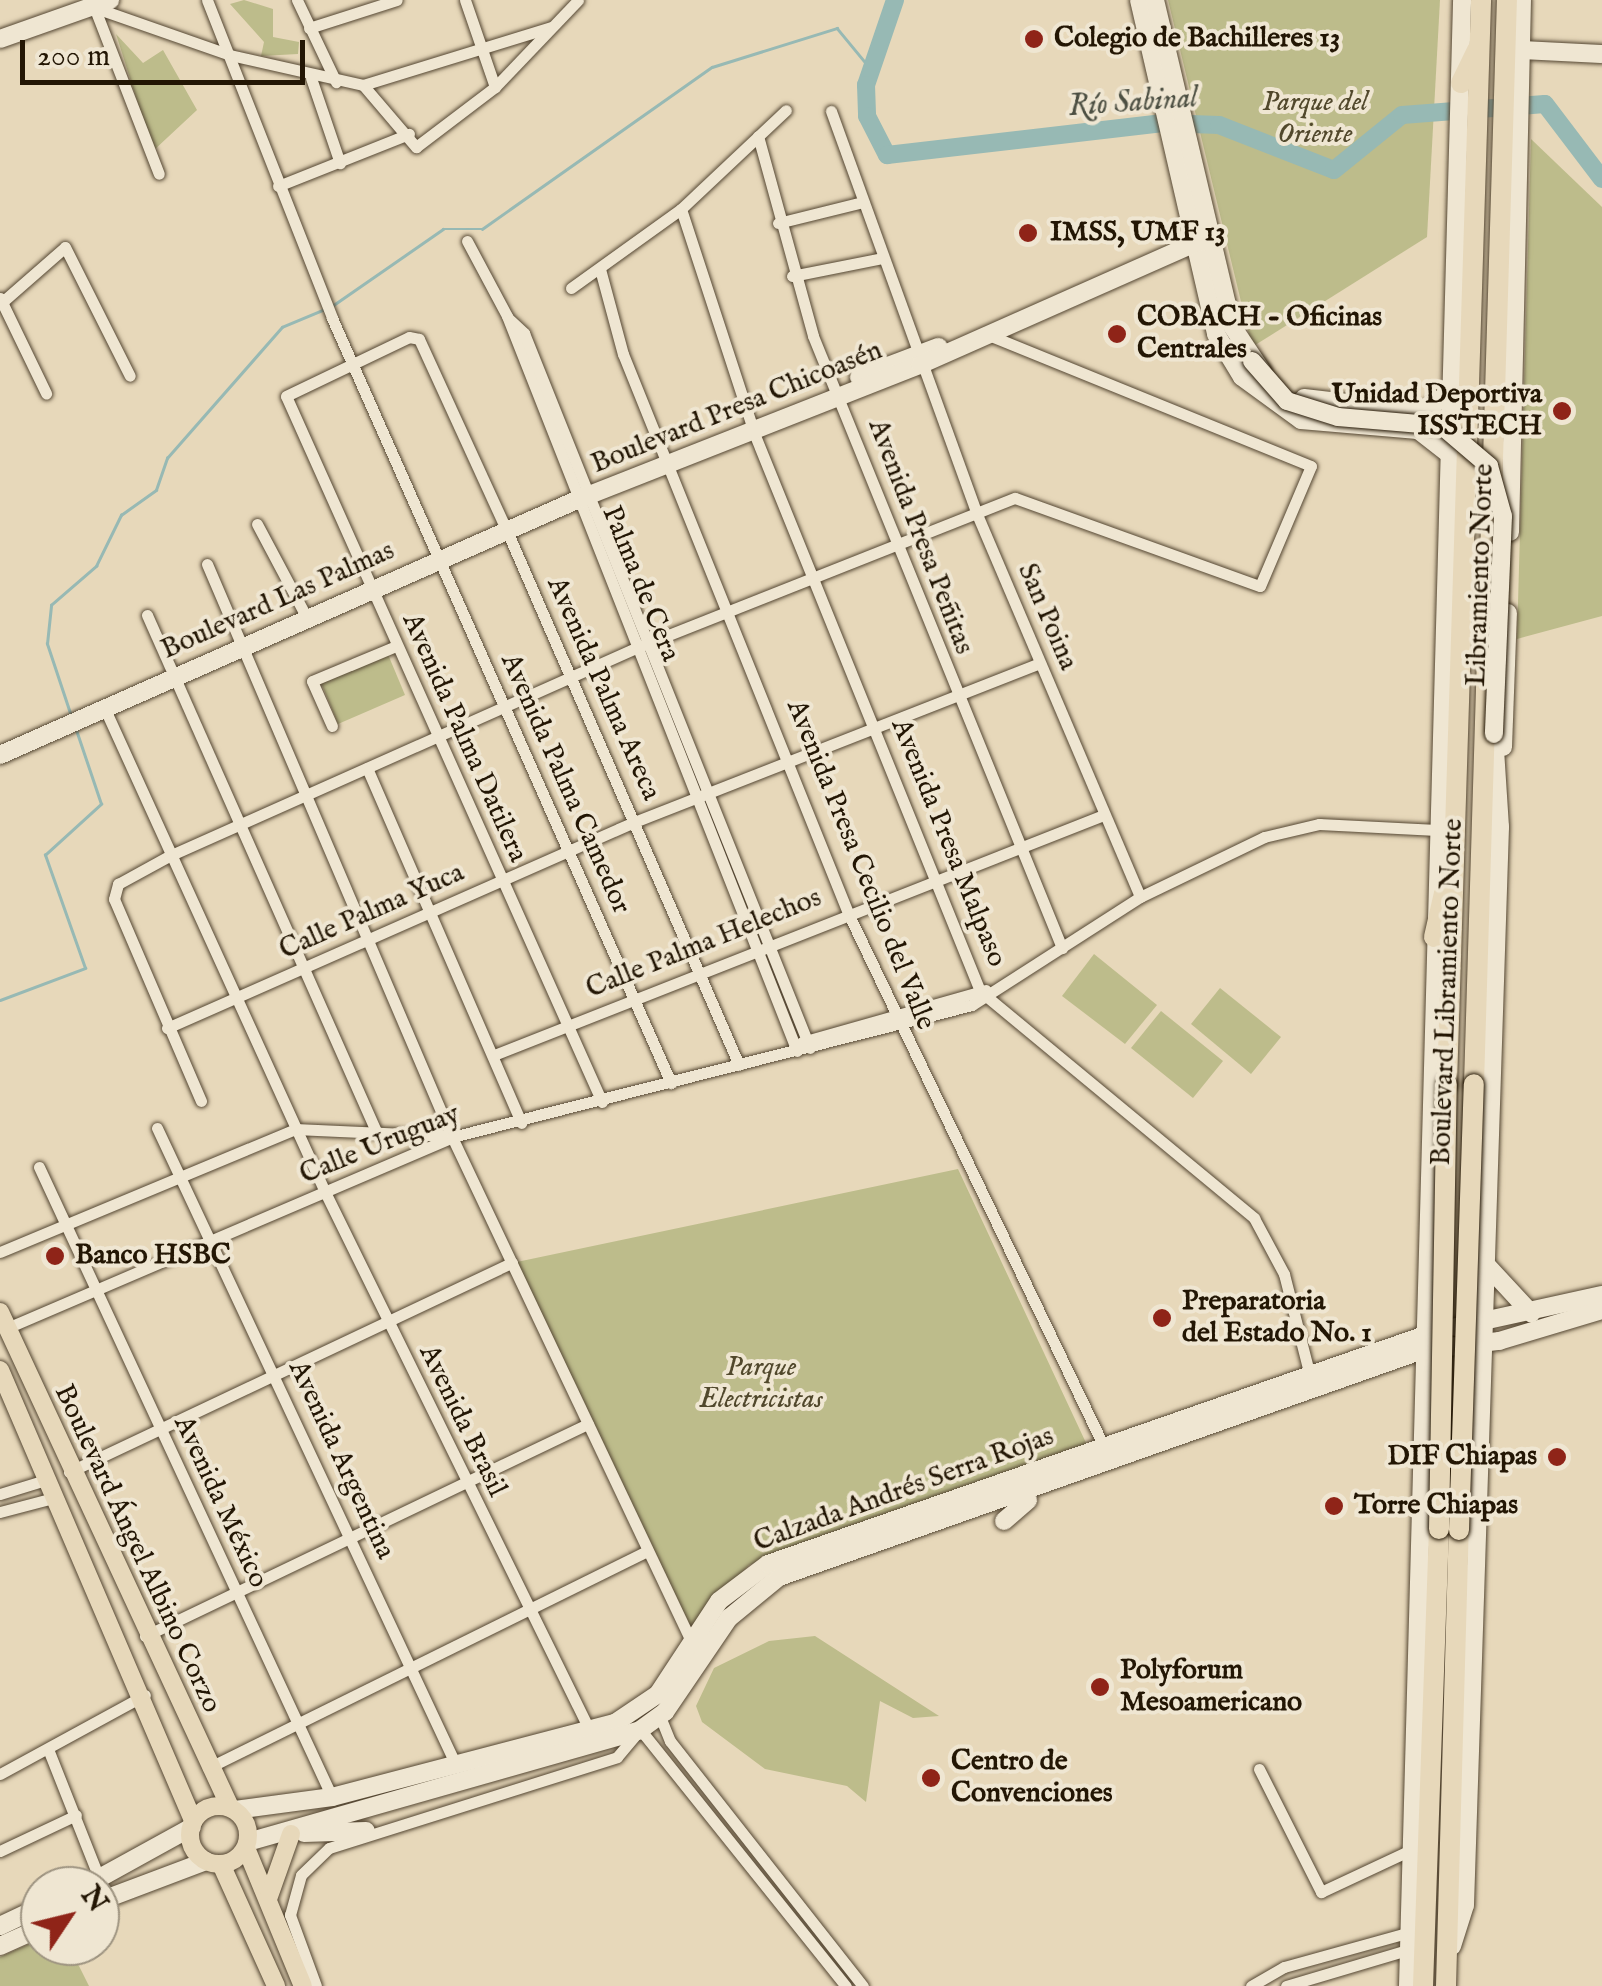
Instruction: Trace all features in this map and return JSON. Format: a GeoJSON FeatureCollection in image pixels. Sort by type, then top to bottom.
{"type":"FeatureCollection","features":[{"type":"Feature","properties":{"kind":"highway","name":"Boulevard Libramiento Norte"},"geometry":{"type":"LineString","coordinates":[[1446,1986],[1447,1084],[1467,84],[1480,44],[1481,0]]}},
{"type":"Feature","properties":{"kind":"highway","name":"Boulevard Libramiento Norte"},"geometry":{"type":"LineString","coordinates":[[1422,1986],[1430,1742],[1449,1530],[1474,1084],[1504,156],[1515,134],[1508,0]]}},
{"type":"Feature","properties":{"kind":"highway"},"geometry":{"type":"LineString","coordinates":[[1434,937],[1454,848]]}},
{"type":"Feature","properties":{"kind":"highway"},"geometry":{"type":"LineString","coordinates":[[1414,1800],[1430,1742]]}},
{"type":"Feature","properties":{"kind":"main road"},"geometry":{"type":"LineString","coordinates":[[1139,0],[1171,101]]}},
{"type":"Feature","properties":{"kind":"main road"},"geometry":{"type":"LineString","coordinates":[[1154,0],[1171,101],[1204,238],[1232,326],[1252,360],[1287,401],[1338,417],[1442,426],[1489,466],[1503,516],[1494,734],[1500,828],[1481,1259],[1473,1332],[1478,1378],[1465,1905],[1447,1961]]}},
{"type":"Feature","properties":{"kind":"main road"},"geometry":{"type":"LineString","coordinates":[[1462,0],[1467,84]]}},
{"type":"Feature","properties":{"kind":"main road"},"geometry":{"type":"LineString","coordinates":[[1515,81],[1522,0]]}},
{"type":"Feature","properties":{"kind":"main road"},"geometry":{"type":"LineString","coordinates":[[0,38],[98,2]]}},
{"type":"Feature","properties":{"kind":"main road"},"geometry":{"type":"LineString","coordinates":[[1520,50],[1602,54]]}},
{"type":"Feature","properties":{"kind":"main road"},"geometry":{"type":"LineString","coordinates":[[1515,81],[1550,51]]}},
{"type":"Feature","properties":{"kind":"main road","name":"Libramiento Norte"},"geometry":{"type":"LineString","coordinates":[[1408,1986],[1447,453],[1468,133]]}},
{"type":"Feature","properties":{"kind":"main road","name":"Libramiento Norte"},"geometry":{"type":"LineString","coordinates":[[1500,828],[1515,134]]}},
{"type":"Feature","properties":{"kind":"main road"},"geometry":{"type":"LineString","coordinates":[[1204,238],[1221,345],[1279,410],[1326,426],[1422,421],[1450,391]]}},
{"type":"Feature","properties":{"kind":"main road","name":"Boulevard Presa Chicoasén"},"geometry":{"type":"LineString","coordinates":[[586,495],[1204,238]]}},
{"type":"Feature","properties":{"kind":"main road"},"geometry":{"type":"LineString","coordinates":[[1252,360],[1312,401],[1422,421],[1447,453]]}},
{"type":"Feature","properties":{"kind":"main road","name":"Boulevard Las Palmas"},"geometry":{"type":"LineString","coordinates":[[0,755],[586,495]]}},
{"type":"Feature","properties":{"kind":"main road"},"geometry":{"type":"LineString","coordinates":[[1481,1259],[1531,1313]]}},
{"type":"Feature","properties":{"kind":"main road"},"geometry":{"type":"LineString","coordinates":[[1423,1378],[1396,1351],[1426,1294]]}},
{"type":"Feature","properties":{"kind":"main road"},"geometry":{"type":"LineString","coordinates":[[1473,1332],[1602,1295]]}},
{"type":"Feature","properties":{"kind":"main road"},"geometry":{"type":"LineString","coordinates":[[1473,1332],[1499,1341],[1602,1310]]}},
{"type":"Feature","properties":{"kind":"main road","name":"Boulevard Ángel Albino Corzo"},"geometry":{"type":"LineString","coordinates":[[4,1320],[69,1472],[208,1768],[233,1808],[247,1845]]}},
{"type":"Feature","properties":{"kind":"main road","name":"Calzada Andrés Serra Rojas"},"geometry":{"type":"LineString","coordinates":[[655,1709],[692,1641],[719,1602],[768,1564],[1108,1456],[1396,1351],[1473,1332]]}},
{"type":"Feature","properties":{"kind":"main road"},"geometry":{"type":"LineString","coordinates":[[1478,1378],[1499,1341]]}},
{"type":"Feature","properties":{"kind":"main road"},"geometry":{"type":"LineString","coordinates":[[3,1377],[32,1386]]}},
{"type":"Feature","properties":{"kind":"main road","name":"Boulevard Ángel Albino Corzo"},"geometry":{"type":"LineString","coordinates":[[3,1377],[146,1695],[192,1824],[214,1862]]}},
{"type":"Feature","properties":{"kind":"main road"},"geometry":{"type":"LineString","coordinates":[[15,1404],[22,1392],[32,1386]]}},
{"type":"Feature","properties":{"kind":"main road","name":"Calzada Andrés Serra Rojas"},"geometry":{"type":"LineString","coordinates":[[233,1808],[332,1797],[456,1763],[512,1759],[636,1722],[655,1709],[729,1618],[779,1577],[1040,1488],[1108,1456]]}},
{"type":"Feature","properties":{"kind":"main road"},"geometry":{"type":"LineString","coordinates":[[1004,1521],[1040,1488]]}},
{"type":"Feature","properties":{"kind":"main road","name":"Calzada Andrés Serra Rojas"},"geometry":{"type":"LineString","coordinates":[[247,1845],[295,1833],[590,1731],[636,1722]]}},
{"type":"Feature","properties":{"kind":"main road"},"geometry":{"type":"LineString","coordinates":[[120,1867],[192,1824],[214,1806],[233,1808]]}},
{"type":"Feature","properties":{"kind":"main road"},"geometry":{"type":"LineString","coordinates":[[268,1900],[295,1833],[366,1831]]}},
{"type":"Feature","properties":{"kind":"main road"},"geometry":{"type":"LineString","coordinates":[[120,1894],[214,1862],[247,1845],[303,1986]]}},
{"type":"Feature","properties":{"kind":"main road"},"geometry":{"type":"LineString","coordinates":[[214,1862],[276,1986]]}},
{"type":"Feature","properties":{"kind":"main road"},"geometry":{"type":"LineString","coordinates":[[288,1954],[316,1986]]}},
{"type":"Feature","properties":{"kind":"street","name":"Avenida Palma Camedor"},"geometry":{"type":"LineString","coordinates":[[207,0],[332,318],[671,1083]]}},
{"type":"Feature","properties":{"kind":"street"},"geometry":{"type":"LineString","coordinates":[[298,0],[336,82]]}},
{"type":"Feature","properties":{"kind":"street"},"geometry":{"type":"LineString","coordinates":[[309,28],[397,0]]}},
{"type":"Feature","properties":{"kind":"street"},"geometry":{"type":"LineString","coordinates":[[466,0],[495,86]]}},
{"type":"Feature","properties":{"kind":"street"},"geometry":{"type":"LineString","coordinates":[[363,86],[410,134],[416,147],[495,86],[578,0]]}},
{"type":"Feature","properties":{"kind":"street"},"geometry":{"type":"LineString","coordinates":[[98,2],[230,55],[311,78],[363,86],[551,27]]}},
{"type":"Feature","properties":{"kind":"street"},"geometry":{"type":"LineString","coordinates":[[98,2],[159,174]]}},
{"type":"Feature","properties":{"kind":"street"},"geometry":{"type":"LineString","coordinates":[[311,78],[340,163]]}},
{"type":"Feature","properties":{"kind":"street"},"geometry":{"type":"LineString","coordinates":[[571,288],[681,208],[786,110]]}},
{"type":"Feature","properties":{"kind":"street","name":"San Poina"},"geometry":{"type":"LineString","coordinates":[[832,111],[976,512],[1102,816],[1140,897]]}},
{"type":"Feature","properties":{"kind":"street"},"geometry":{"type":"LineString","coordinates":[[278,186],[410,134]]}},
{"type":"Feature","properties":{"kind":"street","name":"Avenida Presa Peñitas"},"geometry":{"type":"LineString","coordinates":[[758,136],[792,276],[955,694],[1062,948]]}},
{"type":"Feature","properties":{"kind":"street"},"geometry":{"type":"LineString","coordinates":[[778,223],[863,202]]}},
{"type":"Feature","properties":{"kind":"street","name":"Avenida Presa Malpaso"},"geometry":{"type":"LineString","coordinates":[[681,208],[752,428],[934,878],[986,993],[1254,1218],[1284,1274],[1311,1382]]}},
{"type":"Feature","properties":{"kind":"street","name":"Palma de Cera"},"geometry":{"type":"LineString","coordinates":[[467,242],[507,316],[586,495],[799,1047]]}},
{"type":"Feature","properties":{"kind":"street"},"geometry":{"type":"LineString","coordinates":[[46,394],[1,302],[65,246],[130,376]]}},
{"type":"Feature","properties":{"kind":"street"},"geometry":{"type":"LineString","coordinates":[[792,276],[883,258]]}},
{"type":"Feature","properties":{"kind":"street","name":"Avenida Presa Cecilio del Valle"},"geometry":{"type":"LineString","coordinates":[[600,269],[668,461],[848,913],[1108,1456]]}},
{"type":"Feature","properties":{"kind":"street","name":"Avenida Palma Areca"},"geometry":{"type":"LineString","coordinates":[[352,363],[415,336],[507,531],[739,1065]]}},
{"type":"Feature","properties":{"kind":"street"},"geometry":{"type":"LineString","coordinates":[[201,1101],[114,899],[118,884],[169,856],[643,645],[976,512],[1032,498],[1260,586],[1311,466],[971,336]]}},
{"type":"Feature","properties":{"kind":"street","name":"Avenida Palma Datilera"},"geometry":{"type":"LineString","coordinates":[[352,363],[286,392],[500,882],[602,1102]]}},
{"type":"Feature","properties":{"kind":"street"},"geometry":{"type":"LineString","coordinates":[[257,524],[307,618]]}},
{"type":"Feature","properties":{"kind":"street"},"geometry":{"type":"LineString","coordinates":[[207,564],[239,648],[452,1136],[692,1641]]}},
{"type":"Feature","properties":{"kind":"street"},"geometry":{"type":"LineString","coordinates":[[147,616],[376,1131]]}},
{"type":"Feature","properties":{"kind":"street"},"geometry":{"type":"LineString","coordinates":[[332,726],[312,681],[396,646]]}},
{"type":"Feature","properties":{"kind":"street","name":"Calle Palma Yuca"},"geometry":{"type":"LineString","coordinates":[[167,1028],[370,942],[634,822],[1039,662]]}},
{"type":"Feature","properties":{"kind":"street","name":"Avenida Brasil"},"geometry":{"type":"LineString","coordinates":[[104,707],[295,1129],[526,1612],[590,1731]]}},
{"type":"Feature","properties":{"kind":"street"},"geometry":{"type":"LineString","coordinates":[[367,768],[521,1123]]}},
{"type":"Feature","properties":{"kind":"street","name":"Calle Palma Helechos"},"geometry":{"type":"LineString","coordinates":[[494,1055],[762,944],[1102,816]]}},
{"type":"Feature","properties":{"kind":"street","name":"Calle Uruguay"},"geometry":{"type":"LineString","coordinates":[[4,1320],[94,1292],[211,1244],[452,1136],[602,1102],[897,1022],[986,993],[1140,897],[1286,829],[1436,830]]}},
{"type":"Feature","properties":{"kind":"street","name":"Avenida Argentina"},"geometry":{"type":"LineString","coordinates":[[157,1128],[456,1763]]}},
{"type":"Feature","properties":{"kind":"street"},"geometry":{"type":"LineString","coordinates":[[0,1252],[295,1129],[452,1136]]}},
{"type":"Feature","properties":{"kind":"street","name":"Avenida México"},"geometry":{"type":"LineString","coordinates":[[39,1168],[332,1797]]}},
{"type":"Feature","properties":{"kind":"street"},"geometry":{"type":"LineString","coordinates":[[69,1472],[386,1319],[512,1264]]}},
{"type":"Feature","properties":{"kind":"street"},"geometry":{"type":"LineString","coordinates":[[145,1636],[588,1424]]}},
{"type":"Feature","properties":{"kind":"street"},"geometry":{"type":"LineString","coordinates":[[0,1494],[49,1479]]}},
{"type":"Feature","properties":{"kind":"street"},"geometry":{"type":"LineString","coordinates":[[0,1512],[58,1497]]}},
{"type":"Feature","properties":{"kind":"street"},"geometry":{"type":"LineString","coordinates":[[208,1768],[647,1551]]}},
{"type":"Feature","properties":{"kind":"street"},"geometry":{"type":"LineString","coordinates":[[0,1774],[146,1695]]}},
{"type":"Feature","properties":{"kind":"street"},"geometry":{"type":"LineString","coordinates":[[655,1709],[670,1741],[862,1986]]}},
{"type":"Feature","properties":{"kind":"street"},"geometry":{"type":"LineString","coordinates":[[316,1986],[290,1916],[293,1894],[329,1848],[366,1831],[617,1757],[636,1722],[846,1986]]}},
{"type":"Feature","properties":{"kind":"street"},"geometry":{"type":"LineString","coordinates":[[48,1750],[99,1866]]}},
{"type":"Feature","properties":{"kind":"street"},"geometry":{"type":"LineString","coordinates":[[512,1759],[522,1788]]}},
{"type":"Feature","properties":{"kind":"street"},"geometry":{"type":"LineString","coordinates":[[1259,1769],[1321,1892],[1413,1848]]}},
{"type":"Feature","properties":{"kind":"street"},"geometry":{"type":"LineString","coordinates":[[0,1852],[76,1814]]}},
{"type":"Feature","properties":{"kind":"street"},"geometry":{"type":"LineString","coordinates":[[1251,1986],[1284,1967],[1410,1940]]}},
{"type":"Feature","properties":{"kind":"street"},"geometry":{"type":"LineString","coordinates":[[1286,1986],[1410,1940]]}},
{"type":"Feature","properties":{"kind":"green space"},"geometry":{"type":"Polygon","coordinates":[[[244,0],[273,9],[273,37],[299,42],[298,54],[261,56],[264,42],[230,4],[244,0]]]}},
{"type":"Feature","properties":{"kind":"green space","name":"Parque del Oriente"},"geometry":{"type":"Polygon","coordinates":[[[1168,0],[1440,0],[1427,237],[1252,347],[1168,0]]]}},
{"type":"Feature","properties":{"kind":"green space"},"geometry":{"type":"Polygon","coordinates":[[[116,34],[143,63],[163,50],[197,110],[153,151],[116,34]]]}},
{"type":"Feature","properties":{"kind":"green space","name":"Unidad Deportiva ISSTECH"},"geometry":{"type":"Polygon","coordinates":[[[1531,139],[1602,207],[1602,616],[1517,639],[1531,139]]]}},
{"type":"Feature","properties":{"kind":"green space"},"geometry":{"type":"Polygon","coordinates":[[[387,652],[405,695],[338,724],[320,680],[387,652]]]}},
{"type":"Feature","properties":{"kind":"green space"},"geometry":{"type":"Polygon","coordinates":[[[1094,954],[1157,1005],[1125,1044],[1062,996],[1094,954]]]}},
{"type":"Feature","properties":{"kind":"green space"},"geometry":{"type":"Polygon","coordinates":[[[1220,988],[1281,1037],[1251,1074],[1191,1024],[1220,988]]]}},
{"type":"Feature","properties":{"kind":"green space"},"geometry":{"type":"Polygon","coordinates":[[[1161,1011],[1223,1061],[1193,1098],[1131,1048],[1161,1011]]]}},
{"type":"Feature","properties":{"kind":"green space","name":"Parque Electricistas"},"geometry":{"type":"Polygon","coordinates":[[[958,1169],[1087,1445],[749,1565],[690,1630],[512,1263],[958,1169]]]}},
{"type":"Feature","properties":{"kind":"green space"},"geometry":{"type":"Polygon","coordinates":[[[815,1636],[939,1716],[913,1718],[880,1701],[866,1802],[847,1786],[765,1769],[702,1722],[696,1706],[714,1668],[769,1641],[815,1636]]]}},
{"type":"Feature","properties":{"kind":"green space"},"geometry":{"type":"Polygon","coordinates":[[[20,1948],[20,1966],[79,1966],[89,1986],[0,1986],[0,1957],[20,1948]]]}},
{"type":"Feature","properties":{"kind":"waterway","name":"Río Sabinal"},"geometry":{"type":"LineString","coordinates":[[895,0],[866,85],[867,116],[887,155],[1163,123],[1219,125],[1334,170],[1402,115],[1545,104],[1602,179]]}},
{"type":"Feature","properties":{"kind":"waterway"},"geometry":{"type":"LineString","coordinates":[[332,306],[443,229],[482,229],[712,67],[837,28],[870,68]]}},
{"type":"Feature","properties":{"kind":"waterway"},"geometry":{"type":"LineString","coordinates":[[70,713],[47,644],[51,605],[96,566],[121,515],[156,490],[167,458],[282,327],[325,309]]}},
{"type":"Feature","properties":{"kind":"waterway"},"geometry":{"type":"LineString","coordinates":[[0,1000],[85,968],[45,855],[101,804],[76,730]]}},
{"type":"Feature","properties":{"kind":"place","name":"Colegio de Bachilleres 13"},"geometry":{"type":"Point","coordinates":[1034,39]}},
{"type":"Feature","properties":{"kind":"place","name":"IMSS, UMF 13"},"geometry":{"type":"Point","coordinates":[1028,233]}},
{"type":"Feature","properties":{"kind":"place","name":"COBACH - Oficinas Centrales"},"geometry":{"type":"Point","coordinates":[1117,334]}},
{"type":"Feature","properties":{"kind":"place","name":"Unidad Deportiva ISSTECH"},"geometry":{"type":"Point","coordinates":[1562,411]}},
{"type":"Feature","properties":{"kind":"place","name":"Banco HSBC"},"geometry":{"type":"Point","coordinates":[55,1256]}},
{"type":"Feature","properties":{"kind":"place","name":"Preparatoria del Estado No. 1"},"geometry":{"type":"Point","coordinates":[1162,1318]}},
{"type":"Feature","properties":{"kind":"place","name":"DIF Chiapas"},"geometry":{"type":"Point","coordinates":[1557,1457]}},
{"type":"Feature","properties":{"kind":"place","name":"Torre Chiapas"},"geometry":{"type":"Point","coordinates":[1334,1506]}},
{"type":"Feature","properties":{"kind":"place","name":"Polyforum Mesoamericano"},"geometry":{"type":"Point","coordinates":[1100,1687]}},
{"type":"Feature","properties":{"kind":"place","name":"Centro de Convenciones"},"geometry":{"type":"Point","coordinates":[931,1778]}}]}
